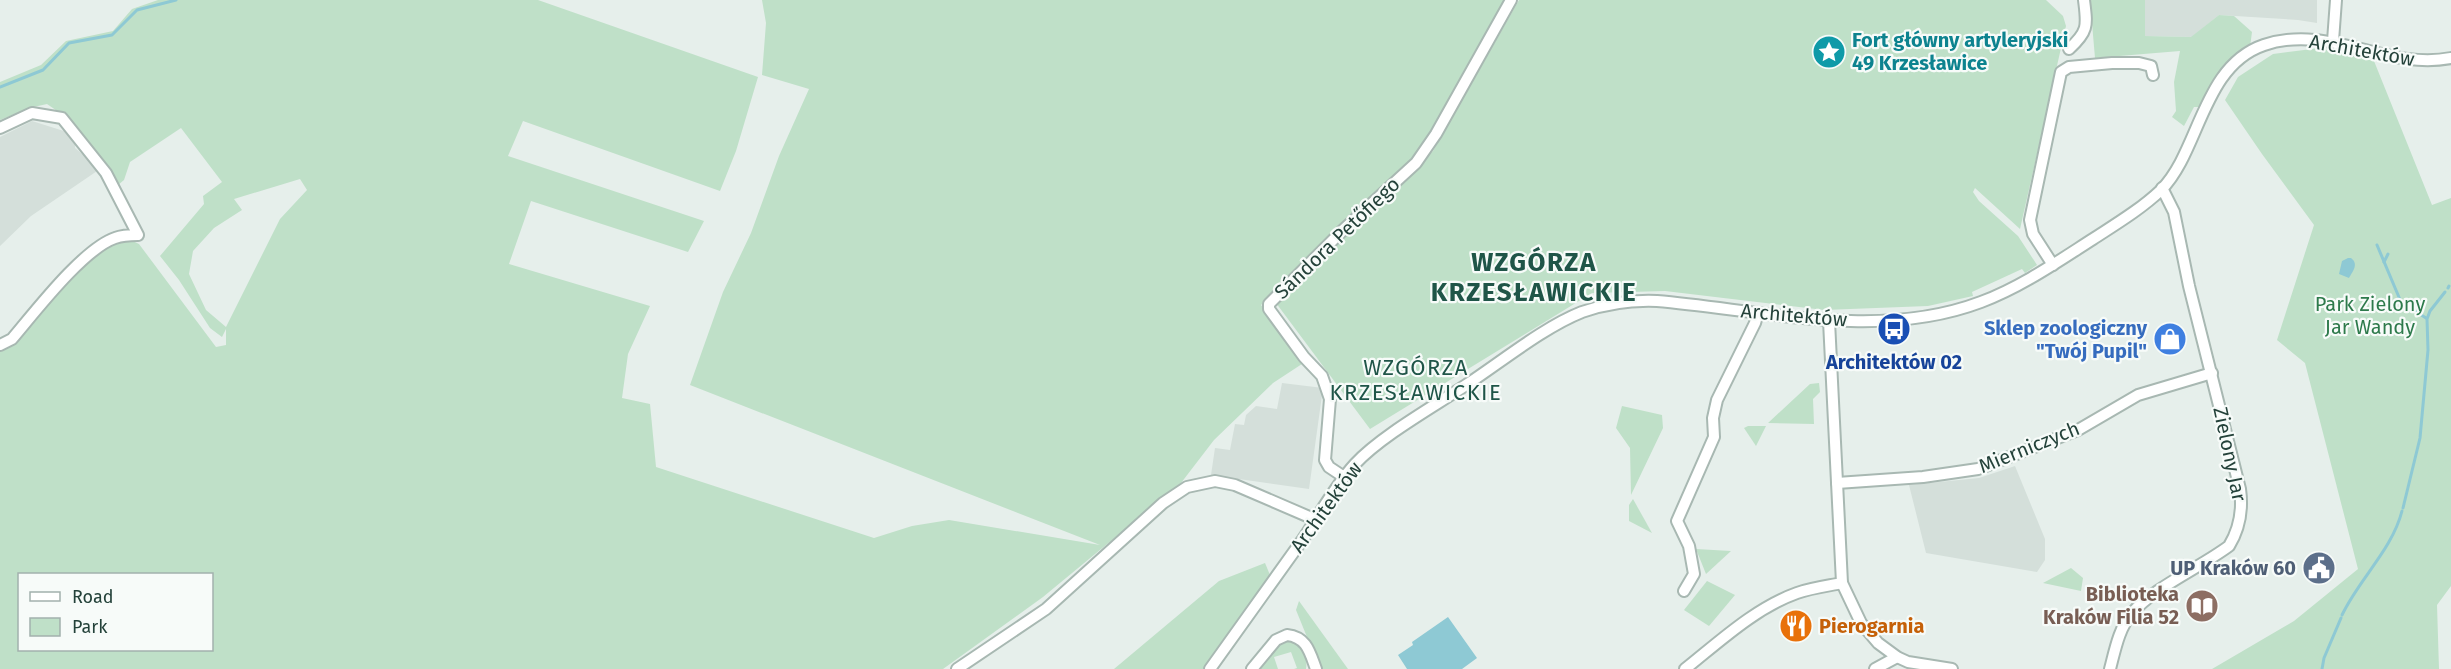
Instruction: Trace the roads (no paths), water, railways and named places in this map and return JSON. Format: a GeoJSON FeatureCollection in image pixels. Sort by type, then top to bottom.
{"type":"FeatureCollection","features":[{"type":"Feature","properties":{"kind":"street","name":"Sándora Petőfiego"},"geometry":{"type":"LineString","coordinates":[[1344,477],[1329,467],[1325,460],[1330,399],[1322,376],[1304,357],[1269,309],[1269,304],[1342,231],[1416,163],[1441,125],[1511,0]]}},
{"type":"Feature","properties":{"kind":"street"},"geometry":{"type":"LineString","coordinates":[[2069,49],[2086,29],[2084,0]]}},
{"type":"Feature","properties":{"kind":"street"},"geometry":{"type":"LineString","coordinates":[[2333,40],[2336,0]]}},
{"type":"Feature","properties":{"kind":"street","name":"Architektów"},"geometry":{"type":"LineString","coordinates":[[1210,669],[1344,477],[1360,459],[1547,331],[1584,311],[1616,303],[1651,301],[1829,321],[1923,316],[1958,310],[1995,296],[2053,265],[2114,226],[2162,188],[2182,158],[2214,89],[2242,57],[2265,45],[2307,38],[2333,40],[2411,60],[2451,58]]}},
{"type":"Feature","properties":{"kind":"street"},"geometry":{"type":"LineString","coordinates":[[2053,265],[2033,234],[2030,220],[2061,72],[2069,67],[2139,63],[2151,66],[2153,75]]}},
{"type":"Feature","properties":{"kind":"street"},"geometry":{"type":"LineString","coordinates":[[0,128],[32,113],[62,118],[106,173],[138,235],[113,238],[93,252],[78,264],[12,339],[0,345]]}},
{"type":"Feature","properties":{"kind":"street","name":"Zielony Jar"},"geometry":{"type":"LineString","coordinates":[[2110,669],[2122,629],[2131,614],[2150,598],[2229,546],[2235,536],[2242,510],[2242,500],[2174,212],[2162,188]]}},
{"type":"Feature","properties":{"kind":"street"},"geometry":{"type":"LineString","coordinates":[[1684,591],[1694,574],[1686,538],[1677,521],[1714,437],[1713,418],[1717,400],[1755,324],[1758,313]]}},
{"type":"Feature","properties":{"kind":"street"},"geometry":{"type":"LineString","coordinates":[[1829,321],[1842,583],[1862,623],[1878,643],[1897,657],[1921,665],[1952,669]]}},
{"type":"Feature","properties":{"kind":"street","name":"Mierniczych"},"geometry":{"type":"LineString","coordinates":[[1837,483],[1923,477],[1978,469],[2078,430],[2138,395],[2212,373]]}},
{"type":"Feature","properties":{"kind":"street"},"geometry":{"type":"LineString","coordinates":[[957,669],[1047,609],[1163,503],[1187,487],[1225,482],[1247,489],[1314,519]]}},
{"type":"Feature","properties":{"kind":"street"},"geometry":{"type":"LineString","coordinates":[[1685,669],[1738,627],[1783,600],[1806,591],[1842,583]]}},
{"type":"Feature","properties":{"kind":"street"},"geometry":{"type":"LineString","coordinates":[[1252,669],[1276,640],[1287,635],[1302,640],[1308,646],[1314,667]]}},
{"type":"Feature","properties":{"kind":"street"},"geometry":{"type":"LineString","coordinates":[[1875,669],[1897,657]]}},
{"type":"Feature","properties":{"kind":"water"},"geometry":{"type":"Polygon","coordinates":[[[2348,258],[2355,263],[2349,278],[2339,274],[2342,261],[2348,258]]]}},
{"type":"Feature","properties":{"kind":"water"},"geometry":{"type":"Polygon","coordinates":[[[1448,617],[1477,658],[1462,669],[1407,669],[1398,655],[1413,645],[1412,642],[1448,617]]]}},
{"type":"Feature","properties":{"kind":"waterway"},"geometry":{"type":"LineString","coordinates":[[0,87],[43,70],[69,43],[112,35],[137,10],[176,0]]}},
{"type":"Feature","properties":{"kind":"waterway"},"geometry":{"type":"LineString","coordinates":[[2377,245],[2401,302],[2411,308]]}},
{"type":"Feature","properties":{"kind":"waterway"},"geometry":{"type":"LineString","coordinates":[[2384,262],[2388,254]]}},
{"type":"Feature","properties":{"kind":"waterway"},"geometry":{"type":"LineString","coordinates":[[2403,508],[2420,438],[2428,350],[2427,319],[2430,311],[2445,292]]}},
{"type":"Feature","properties":{"kind":"waterway"},"geometry":{"type":"LineString","coordinates":[[2415,311],[2426,318]]}},
{"type":"Feature","properties":{"kind":"waterway"},"geometry":{"type":"LineString","coordinates":[[2342,615],[2391,539],[2402,511]]}},
{"type":"Feature","properties":{"kind":"waterway"},"geometry":{"type":"LineString","coordinates":[[2322,669],[2324,658],[2341,618]]}},
{"type":"Feature","properties":{"kind":"place","name":"Fort główny artyleryjski 49 Krzesławice"},"geometry":{"type":"Point","coordinates":[1829,52]}},
{"type":"Feature","properties":{"kind":"place","name":"Architektów 02"},"geometry":{"type":"Point","coordinates":[1894,329]}},
{"type":"Feature","properties":{"kind":"place","name":"Sklep zoologiczny \"Twój Pupil\""},"geometry":{"type":"Point","coordinates":[2170,339]}},
{"type":"Feature","properties":{"kind":"place","name":"UP Kraków 60"},"geometry":{"type":"Point","coordinates":[2319,568]}},
{"type":"Feature","properties":{"kind":"place","name":"Biblioteka Kraków Filia 52"},"geometry":{"type":"Point","coordinates":[2202,606]}},
{"type":"Feature","properties":{"kind":"place","name":"Pierogarnia"},"geometry":{"type":"Point","coordinates":[1796,626]}},
{"type":"Feature","properties":{"kind":"district","name":"WZGÓRZA KRZESŁAWICKIE"},"geometry":{"type":"Point","coordinates":[1534,277]}},
{"type":"Feature","properties":{"kind":"district","name":"WZGÓRZA KRZESŁAWICKIE"},"geometry":{"type":"Point","coordinates":[1416,380]}},
{"type":"Feature","properties":{"kind":"park label","name":"Park Zielony Jar Wandy"},"geometry":{"type":"Point","coordinates":[2370,316]}}]}
